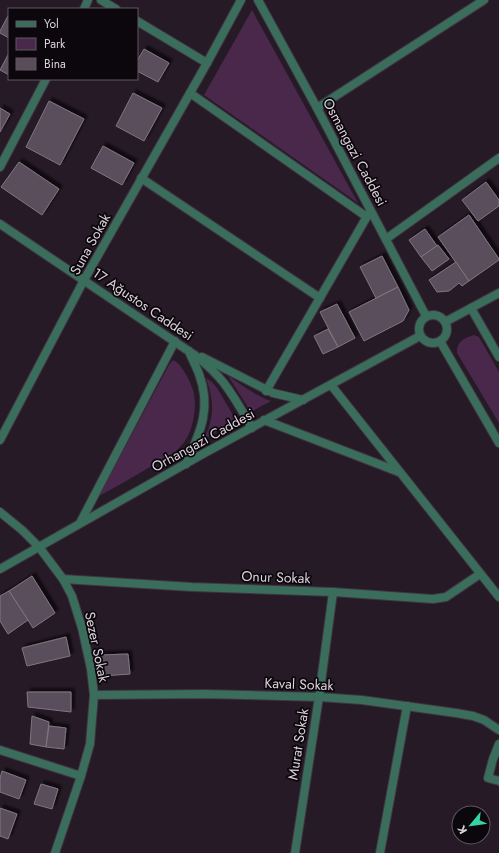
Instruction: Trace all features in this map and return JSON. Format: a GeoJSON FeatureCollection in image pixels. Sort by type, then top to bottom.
{"type":"FeatureCollection","features":[{"type":"Feature","properties":{"kind":"street"},"geometry":{"type":"LineString","coordinates":[[101,0],[114,8]]}},
{"type":"Feature","properties":{"kind":"street","name":"Suna Sokak"},"geometry":{"type":"LineString","coordinates":[[0,440],[84,280],[241,0]]}},
{"type":"Feature","properties":{"kind":"street","name":"Osmangazi Caddesi"},"geometry":{"type":"LineString","coordinates":[[258,0],[317,108],[369,213],[386,239],[426,316]]}},
{"type":"Feature","properties":{"kind":"street"},"geometry":{"type":"LineString","coordinates":[[317,108],[484,0]]}},
{"type":"Feature","properties":{"kind":"street"},"geometry":{"type":"LineString","coordinates":[[138,22],[207,63]]}},
{"type":"Feature","properties":{"kind":"street"},"geometry":{"type":"LineString","coordinates":[[0,166],[45,80]]}},
{"type":"Feature","properties":{"kind":"street"},"geometry":{"type":"LineString","coordinates":[[190,93],[369,213],[266,391]]}},
{"type":"Feature","properties":{"kind":"street"},"geometry":{"type":"LineString","coordinates":[[386,239],[499,158]]}},
{"type":"Feature","properties":{"kind":"street"},"geometry":{"type":"LineString","coordinates":[[141,178],[320,298]]}},
{"type":"Feature","properties":{"kind":"street","name":"17 Ağustos Caddesi"},"geometry":{"type":"LineString","coordinates":[[0,224],[175,341],[205,363],[222,381],[252,428]]}},
{"type":"Feature","properties":{"kind":"street"},"geometry":{"type":"LineString","coordinates":[[445,322],[499,293]]}},
{"type":"Feature","properties":{"kind":"street"},"geometry":{"type":"LineString","coordinates":[[471,308],[499,357]]}},
{"type":"Feature","properties":{"kind":"street"},"geometry":{"type":"LineString","coordinates":[[426,316],[438,316],[445,322],[447,331],[443,339],[440,341],[435,343],[426,342],[420,336],[420,322],[426,316]]}},
{"type":"Feature","properties":{"kind":"street","name":"Orhangazi Caddesi"},"geometry":{"type":"LineString","coordinates":[[0,569],[264,420],[420,336]]}},
{"type":"Feature","properties":{"kind":"street"},"geometry":{"type":"LineString","coordinates":[[80,523],[175,341]]}},
{"type":"Feature","properties":{"kind":"street"},"geometry":{"type":"LineString","coordinates":[[440,341],[499,443]]}},
{"type":"Feature","properties":{"kind":"street"},"geometry":{"type":"LineString","coordinates":[[188,350],[272,394],[303,400]]}},
{"type":"Feature","properties":{"kind":"street"},"geometry":{"type":"LineString","coordinates":[[186,464],[198,438],[205,405],[204,391],[200,374],[188,350]]}},
{"type":"Feature","properties":{"kind":"street"},"geometry":{"type":"LineString","coordinates":[[331,385],[499,597]]}},
{"type":"Feature","properties":{"kind":"street"},"geometry":{"type":"LineString","coordinates":[[264,420],[399,472]]}},
{"type":"Feature","properties":{"kind":"street","name":"Sezer Sokak"},"geometry":{"type":"LineString","coordinates":[[0,512],[39,546],[63,579],[72,596],[82,628],[91,669],[94,695],[90,744],[81,776],[55,853]]}},
{"type":"Feature","properties":{"kind":"street","name":"Onur Sokak"},"geometry":{"type":"LineString","coordinates":[[63,579],[192,587],[333,592],[440,599],[452,594],[480,574]]}},
{"type":"Feature","properties":{"kind":"street","name":"Murat Sokak"},"geometry":{"type":"LineString","coordinates":[[295,853],[319,697],[333,592]]}},
{"type":"Feature","properties":{"kind":"street","name":"Kaval Sokak"},"geometry":{"type":"LineString","coordinates":[[94,695],[204,694],[319,697],[362,700],[456,712],[473,716],[487,722],[499,730]]}},
{"type":"Feature","properties":{"kind":"street"},"geometry":{"type":"LineString","coordinates":[[380,853],[407,706]]}},
{"type":"Feature","properties":{"kind":"street"},"geometry":{"type":"LineString","coordinates":[[499,744],[488,778],[499,781]]}},
{"type":"Feature","properties":{"kind":"street"},"geometry":{"type":"LineString","coordinates":[[0,750],[81,776]]}},
{"type":"Feature","properties":{"kind":"green space"},"geometry":{"type":"Polygon","coordinates":[[[252,10],[358,203],[204,95],[252,10]]]}},
{"type":"Feature","properties":{"kind":"green space"},"geometry":{"type":"Polygon","coordinates":[[[474,335],[479,337],[499,372],[499,423],[457,353],[459,343],[474,335]]]}},
{"type":"Feature","properties":{"kind":"green space"},"geometry":{"type":"Polygon","coordinates":[[[173,360],[180,365],[193,390],[195,412],[188,435],[180,447],[170,456],[99,496],[169,365],[173,360]]]}},
{"type":"Feature","properties":{"kind":"green space"},"geometry":{"type":"Polygon","coordinates":[[[228,376],[254,393],[271,401],[251,412],[228,376]]]}},
{"type":"Feature","properties":{"kind":"green space"},"geometry":{"type":"Polygon","coordinates":[[[206,378],[217,388],[236,420],[204,439],[212,416],[211,394],[206,378]]]}},
{"type":"Feature","properties":{"kind":"building"},"geometry":{"type":"Polygon","coordinates":[[[8,16],[8,37],[0,33],[8,16]]]}},
{"type":"Feature","properties":{"kind":"building"},"geometry":{"type":"Polygon","coordinates":[[[144,49],[169,63],[158,82],[138,72],[138,59],[144,49]]]}},
{"type":"Feature","properties":{"kind":"building"},"geometry":{"type":"Polygon","coordinates":[[[8,55],[8,74],[0,70],[8,55]]]}},
{"type":"Feature","properties":{"kind":"building"},"geometry":{"type":"Polygon","coordinates":[[[133,93],[162,108],[144,141],[116,126],[133,93]]]}},
{"type":"Feature","properties":{"kind":"building"},"geometry":{"type":"Polygon","coordinates":[[[49,101],[84,119],[60,165],[26,147],[49,101]]]}},
{"type":"Feature","properties":{"kind":"building"},"geometry":{"type":"Polygon","coordinates":[[[0,108],[10,114],[0,132],[0,108]]]}},
{"type":"Feature","properties":{"kind":"building"},"geometry":{"type":"Polygon","coordinates":[[[103,146],[134,163],[122,185],[91,168],[103,146]]]}},
{"type":"Feature","properties":{"kind":"building"},"geometry":{"type":"Polygon","coordinates":[[[19,162],[59,189],[42,215],[1,187],[19,162]]]}},
{"type":"Feature","properties":{"kind":"building"},"geometry":{"type":"Polygon","coordinates":[[[486,182],[499,200],[499,206],[478,221],[462,200],[486,182]]]}},
{"type":"Feature","properties":{"kind":"building"},"geometry":{"type":"Polygon","coordinates":[[[469,215],[499,260],[469,281],[438,237],[469,215]]]}},
{"type":"Feature","properties":{"kind":"building"},"geometry":{"type":"Polygon","coordinates":[[[425,229],[437,246],[421,257],[409,240],[425,229]]]}},
{"type":"Feature","properties":{"kind":"building"},"geometry":{"type":"Polygon","coordinates":[[[438,245],[449,259],[432,271],[421,257],[438,245]]]}},
{"type":"Feature","properties":{"kind":"building"},"geometry":{"type":"Polygon","coordinates":[[[382,256],[398,287],[376,298],[360,267],[382,256]]]}},
{"type":"Feature","properties":{"kind":"building"},"geometry":{"type":"Polygon","coordinates":[[[456,262],[469,281],[462,286],[459,283],[449,291],[437,292],[429,280],[456,262]]]}},
{"type":"Feature","properties":{"kind":"building"},"geometry":{"type":"Polygon","coordinates":[[[398,287],[409,310],[403,321],[364,341],[349,312],[398,287]]]}},
{"type":"Feature","properties":{"kind":"building"},"geometry":{"type":"Polygon","coordinates":[[[337,304],[355,338],[338,347],[320,312],[337,304]]]}},
{"type":"Feature","properties":{"kind":"building"},"geometry":{"type":"Polygon","coordinates":[[[328,329],[338,347],[323,354],[314,336],[328,329]]]}},
{"type":"Feature","properties":{"kind":"building"},"geometry":{"type":"Polygon","coordinates":[[[32,576],[55,613],[33,628],[9,591],[32,576]]]}},
{"type":"Feature","properties":{"kind":"building"},"geometry":{"type":"Polygon","coordinates":[[[9,591],[28,620],[8,634],[0,621],[0,596],[9,591]]]}},
{"type":"Feature","properties":{"kind":"building"},"geometry":{"type":"Polygon","coordinates":[[[66,637],[70,656],[27,666],[22,648],[66,637]]]}},
{"type":"Feature","properties":{"kind":"building"},"geometry":{"type":"Polygon","coordinates":[[[128,654],[130,674],[103,676],[101,655],[128,654]]]}},
{"type":"Feature","properties":{"kind":"building"},"geometry":{"type":"Polygon","coordinates":[[[27,692],[71,692],[71,712],[28,707],[27,692]]]}},
{"type":"Feature","properties":{"kind":"building"},"geometry":{"type":"Polygon","coordinates":[[[32,716],[49,722],[46,747],[30,744],[32,716]]]}},
{"type":"Feature","properties":{"kind":"building"},"geometry":{"type":"Polygon","coordinates":[[[49,726],[66,728],[64,749],[46,747],[49,726]]]}},
{"type":"Feature","properties":{"kind":"building"},"geometry":{"type":"Polygon","coordinates":[[[2,771],[26,780],[19,799],[0,792],[0,778],[2,771]]]}},
{"type":"Feature","properties":{"kind":"building"},"geometry":{"type":"Polygon","coordinates":[[[41,784],[58,789],[52,809],[34,804],[41,784]]]}},
{"type":"Feature","properties":{"kind":"building"},"geometry":{"type":"Polygon","coordinates":[[[0,808],[17,814],[8,839],[0,836],[0,808]]]}}]}
